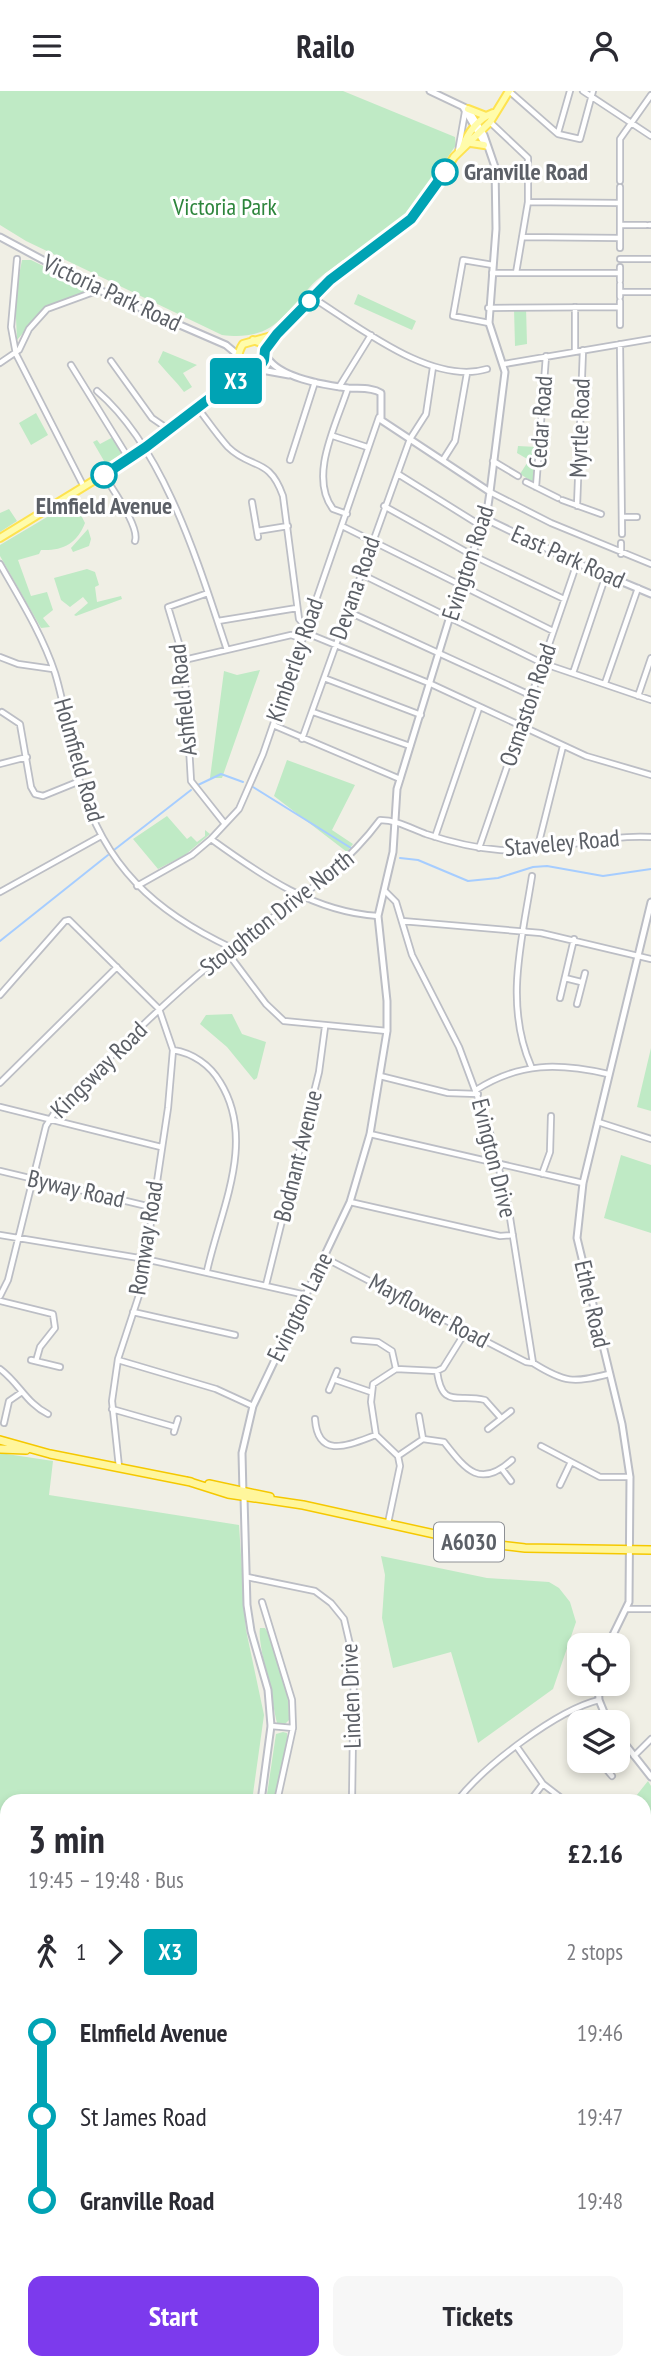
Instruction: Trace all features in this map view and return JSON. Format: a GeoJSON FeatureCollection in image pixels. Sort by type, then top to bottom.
{"type":"FeatureCollection","features":[{"type":"Feature","properties":{"kind":"highway","name":"A6030"},"geometry":{"type":"LineString","coordinates":[[0,1440],[37,1451],[487,1544],[651,1550]]}},
{"type":"Feature","properties":{"kind":"highway","name":"A6030"},"geometry":{"type":"LineString","coordinates":[[0,1449],[37,1451]]}},
{"type":"Feature","properties":{"kind":"main road"},"geometry":{"type":"LineString","coordinates":[[0,538],[129,459],[222,389],[256,369],[277,334],[330,280],[411,219],[458,153],[509,91]]}},
{"type":"Feature","properties":{"kind":"main road"},"geometry":{"type":"LineString","coordinates":[[466,109],[490,117]]}},
{"type":"Feature","properties":{"kind":"main road"},"geometry":{"type":"LineString","coordinates":[[463,147],[471,142],[478,129]]}},
{"type":"Feature","properties":{"kind":"main road"},"geometry":{"type":"LineString","coordinates":[[471,142],[486,146]]}},
{"type":"Feature","properties":{"kind":"main road"},"geometry":{"type":"LineString","coordinates":[[222,389],[236,372],[240,347],[250,341],[277,334]]}},
{"type":"Feature","properties":{"kind":"main road"},"geometry":{"type":"LineString","coordinates":[[250,341],[261,343],[265,353]]}},
{"type":"Feature","properties":{"kind":"main road"},"geometry":{"type":"LineString","coordinates":[[239,357],[256,369]]}},
{"type":"Feature","properties":{"kind":"street"},"geometry":{"type":"LineString","coordinates":[[430,91],[466,109],[478,129]]}},
{"type":"Feature","properties":{"kind":"street"},"geometry":{"type":"LineString","coordinates":[[509,91],[558,134],[580,139],[591,94]]}},
{"type":"Feature","properties":{"kind":"street"},"geometry":{"type":"LineString","coordinates":[[558,134],[570,91]]}},
{"type":"Feature","properties":{"kind":"street"},"geometry":{"type":"LineString","coordinates":[[583,91],[651,136]]}},
{"type":"Feature","properties":{"kind":"street"},"geometry":{"type":"LineString","coordinates":[[620,181],[620,139],[651,95]]}},
{"type":"Feature","properties":{"kind":"street"},"geometry":{"type":"LineString","coordinates":[[458,153],[466,109]]}},
{"type":"Feature","properties":{"kind":"street"},"geometry":{"type":"LineString","coordinates":[[490,117],[528,158],[528,202],[516,273]]}},
{"type":"Feature","properties":{"kind":"street","name":"Evington Road"},"geometry":{"type":"LineString","coordinates":[[386,892],[400,779],[459,587],[486,519],[504,391],[504,364],[489,323],[488,308],[494,265],[496,175],[478,129]]}},
{"type":"Feature","properties":{"kind":"street"},"geometry":{"type":"LineString","coordinates":[[620,187],[620,325]]}},
{"type":"Feature","properties":{"kind":"street"},"geometry":{"type":"LineString","coordinates":[[528,202],[620,203]]}},
{"type":"Feature","properties":{"kind":"street"},"geometry":{"type":"LineString","coordinates":[[620,225],[649,225]]}},
{"type":"Feature","properties":{"kind":"street"},"geometry":{"type":"LineString","coordinates":[[522,237],[620,238]]}},
{"type":"Feature","properties":{"kind":"street","name":"Victoria Park Road"},"geometry":{"type":"LineString","coordinates":[[0,238],[99,290],[226,345],[239,357]]}},
{"type":"Feature","properties":{"kind":"street"},"geometry":{"type":"LineString","coordinates":[[17,259],[10,327],[16,354],[84,488]]}},
{"type":"Feature","properties":{"kind":"street"},"geometry":{"type":"LineString","coordinates":[[492,273],[516,273],[651,259]]}},
{"type":"Feature","properties":{"kind":"street"},"geometry":{"type":"LineString","coordinates":[[489,323],[453,316],[463,260],[494,265]]}},
{"type":"Feature","properties":{"kind":"street"},"geometry":{"type":"LineString","coordinates":[[0,363],[16,354],[29,330],[47,309],[99,290]]}},
{"type":"Feature","properties":{"kind":"street"},"geometry":{"type":"LineString","coordinates":[[620,297],[651,292]]}},
{"type":"Feature","properties":{"kind":"street"},"geometry":{"type":"LineString","coordinates":[[312,298],[372,335],[433,367],[467,373],[487,369]]}},
{"type":"Feature","properties":{"kind":"street"},"geometry":{"type":"LineString","coordinates":[[575,307],[575,351]]}},
{"type":"Feature","properties":{"kind":"street"},"geometry":{"type":"LineString","coordinates":[[488,308],[620,307]]}},
{"type":"Feature","properties":{"kind":"street"},"geometry":{"type":"LineString","coordinates":[[339,387],[372,335]]}},
{"type":"Feature","properties":{"kind":"street"},"geometry":{"type":"LineString","coordinates":[[504,364],[651,339]]}},
{"type":"Feature","properties":{"kind":"street"},"geometry":{"type":"LineString","coordinates":[[226,345],[250,341]]}},
{"type":"Feature","properties":{"kind":"street"},"geometry":{"type":"LineString","coordinates":[[620,344],[622,534]]}},
{"type":"Feature","properties":{"kind":"street","name":"Myrtle Road"},"geometry":{"type":"LineString","coordinates":[[577,506],[583,350]]}},
{"type":"Feature","properties":{"kind":"street"},"geometry":{"type":"LineString","coordinates":[[265,353],[275,367],[315,381],[348,388],[323,468],[322,484],[333,509],[347,514]]}},
{"type":"Feature","properties":{"kind":"street","name":"Cedar Road"},"geometry":{"type":"LineString","coordinates":[[536,487],[545,356]]}},
{"type":"Feature","properties":{"kind":"street"},"geometry":{"type":"LineString","coordinates":[[111,361],[152,418],[169,430]]}},
{"type":"Feature","properties":{"kind":"street"},"geometry":{"type":"LineString","coordinates":[[71,365],[129,459]]}},
{"type":"Feature","properties":{"kind":"street","name":"Devana Road"},"geometry":{"type":"LineString","coordinates":[[302,739],[349,612],[384,506],[410,439],[426,414],[433,367]]}},
{"type":"Feature","properties":{"kind":"street"},"geometry":{"type":"LineString","coordinates":[[256,369],[295,375]]}},
{"type":"Feature","properties":{"kind":"street"},"geometry":{"type":"LineString","coordinates":[[443,460],[455,441],[467,373]]}},
{"type":"Feature","properties":{"kind":"street"},"geometry":{"type":"LineString","coordinates":[[290,460],[315,381]]}},
{"type":"Feature","properties":{"kind":"street","name":"Kimberley Road"},"geometry":{"type":"LineString","coordinates":[[137,886],[192,855],[239,809],[273,725],[379,417],[383,399],[376,390],[348,388]]}},
{"type":"Feature","properties":{"kind":"street"},"geometry":{"type":"LineString","coordinates":[[97,391],[117,408],[146,447],[197,559],[228,650]]}},
{"type":"Feature","properties":{"kind":"street"},"geometry":{"type":"LineString","coordinates":[[197,407],[229,448],[266,467],[277,479],[288,526],[297,608],[304,629],[431,684],[520,728],[563,746],[651,775]]}},
{"type":"Feature","properties":{"kind":"street"},"geometry":{"type":"LineString","coordinates":[[379,417],[490,492],[621,554],[651,563]]}},
{"type":"Feature","properties":{"kind":"street"},"geometry":{"type":"LineString","coordinates":[[333,436],[368,447]]}},
{"type":"Feature","properties":{"kind":"street"},"geometry":{"type":"LineString","coordinates":[[493,461],[518,477]]}},
{"type":"Feature","properties":{"kind":"street"},"geometry":{"type":"LineString","coordinates":[[398,474],[483,527]]}},
{"type":"Feature","properties":{"kind":"street"},"geometry":{"type":"LineString","coordinates":[[104,475],[129,519],[136,535],[135,541]]}},
{"type":"Feature","properties":{"kind":"street","name":"Cedar Road"},"geometry":{"type":"LineString","coordinates":[[526,482],[560,499]]}},
{"type":"Feature","properties":{"kind":"street","name":"Myrtle Road"},"geometry":{"type":"LineString","coordinates":[[560,499],[601,514]]}},
{"type":"Feature","properties":{"kind":"street"},"geometry":{"type":"LineString","coordinates":[[252,502],[258,534],[288,526]]}},
{"type":"Feature","properties":{"kind":"street"},"geometry":{"type":"LineString","coordinates":[[384,506],[472,555],[564,599]]}},
{"type":"Feature","properties":{"kind":"street"},"geometry":{"type":"LineString","coordinates":[[622,517],[637,517]]}},
{"type":"Feature","properties":{"kind":"street","name":"East Park Road"},"geometry":{"type":"LineString","coordinates":[[486,519],[577,563],[651,594]]}},
{"type":"Feature","properties":{"kind":"street"},"geometry":{"type":"LineString","coordinates":[[342,526],[459,587],[553,631]]}},
{"type":"Feature","properties":{"kind":"street"},"geometry":{"type":"LineString","coordinates":[[621,543],[621,554]]}},
{"type":"Feature","properties":{"kind":"street","name":"Osmaston Road"},"geometry":{"type":"LineString","coordinates":[[479,848],[577,563]]}},
{"type":"Feature","properties":{"kind":"street","name":"Holmfield Road"},"geometry":{"type":"LineString","coordinates":[[0,564],[40,635],[54,670],[80,781],[101,836],[137,886],[183,925],[230,950]]}},
{"type":"Feature","properties":{"kind":"street"},"geometry":{"type":"LineString","coordinates":[[361,574],[542,663],[651,700]]}},
{"type":"Feature","properties":{"kind":"street"},"geometry":{"type":"LineString","coordinates":[[573,673],[606,575]]}},
{"type":"Feature","properties":{"kind":"street"},"geometry":{"type":"LineString","coordinates":[[605,683],[638,588]]}},
{"type":"Feature","properties":{"kind":"street","name":"Ashfield Road"},"geometry":{"type":"LineString","coordinates":[[208,593],[169,607],[184,660],[191,781],[225,824]]}},
{"type":"Feature","properties":{"kind":"street"},"geometry":{"type":"LineString","coordinates":[[218,621],[297,608]]}},
{"type":"Feature","properties":{"kind":"street"},"geometry":{"type":"LineString","coordinates":[[349,612],[530,695]]}},
{"type":"Feature","properties":{"kind":"street"},"geometry":{"type":"LineString","coordinates":[[184,660],[291,635],[303,639]]}},
{"type":"Feature","properties":{"kind":"street"},"geometry":{"type":"LineString","coordinates":[[0,657],[18,664],[54,670]]}},
{"type":"Feature","properties":{"kind":"street"},"geometry":{"type":"LineString","coordinates":[[639,696],[651,658]]}},
{"type":"Feature","properties":{"kind":"street"},"geometry":{"type":"LineString","coordinates":[[324,678],[421,715]]}},
{"type":"Feature","properties":{"kind":"street"},"geometry":{"type":"LineString","coordinates":[[435,837],[479,708]]}},
{"type":"Feature","properties":{"kind":"street"},"geometry":{"type":"LineString","coordinates":[[2,712],[20,724],[31,787],[35,794],[43,796],[80,781]]}},
{"type":"Feature","properties":{"kind":"street"},"geometry":{"type":"LineString","coordinates":[[313,712],[410,746]]}},
{"type":"Feature","properties":{"kind":"street"},"geometry":{"type":"LineString","coordinates":[[273,725],[400,779]]}},
{"type":"Feature","properties":{"kind":"street"},"geometry":{"type":"LineString","coordinates":[[537,850],[563,746]]}},
{"type":"Feature","properties":{"kind":"street"},"geometry":{"type":"LineString","coordinates":[[0,764],[27,757]]}},
{"type":"Feature","properties":{"kind":"street","name":"Stoughton Drive North"},"geometry":{"type":"LineString","coordinates":[[159,1009],[230,950],[303,898],[360,847],[380,820],[393,820]]}},
{"type":"Feature","properties":{"kind":"street","name":"Staveley Road"},"geometry":{"type":"LineString","coordinates":[[393,820],[435,837],[479,848],[537,850],[612,838],[651,837]]}},
{"type":"Feature","properties":{"kind":"street"},"geometry":{"type":"LineString","coordinates":[[0,892],[101,836]]}},
{"type":"Feature","properties":{"kind":"street"},"geometry":{"type":"LineString","coordinates":[[211,839],[246,864],[303,898],[351,914],[378,916]]}},
{"type":"Feature","properties":{"kind":"street"},"geometry":{"type":"LineString","coordinates":[[531,1066],[522,1047],[514,1000],[532,876]]}},
{"type":"Feature","properties":{"kind":"street","name":"Evington Lane"},"geometry":{"type":"LineString","coordinates":[[262,1794],[271,1726],[268,1689],[251,1631],[242,1453],[253,1406],[350,1202],[370,1134],[387,1031],[387,1001],[378,916],[386,892]]}},
{"type":"Feature","properties":{"kind":"street","name":"Evington Drive"},"geometry":{"type":"LineString","coordinates":[[386,892],[393,896],[412,955],[451,1030],[477,1092],[499,1164],[533,1363]]}},
{"type":"Feature","properties":{"kind":"street","name":"Ethel Road"},"geometry":{"type":"LineString","coordinates":[[614,1633],[627,1609],[632,1551],[630,1476],[622,1424],[578,1238],[583,1183],[651,902]]}},
{"type":"Feature","properties":{"kind":"street"},"geometry":{"type":"LineString","coordinates":[[0,995],[68,919],[159,1009]]}},
{"type":"Feature","properties":{"kind":"street"},"geometry":{"type":"LineString","coordinates":[[401,921],[523,930],[573,939],[636,959],[651,959]]}},
{"type":"Feature","properties":{"kind":"street"},"geometry":{"type":"LineString","coordinates":[[560,997],[573,939]]}},
{"type":"Feature","properties":{"kind":"street"},"geometry":{"type":"LineString","coordinates":[[230,950],[274,1013],[284,1021],[387,1031]]}},
{"type":"Feature","properties":{"kind":"street"},"geometry":{"type":"LineString","coordinates":[[0,1083],[117,967]]}},
{"type":"Feature","properties":{"kind":"street"},"geometry":{"type":"LineString","coordinates":[[577,1004],[585,973]]}},
{"type":"Feature","properties":{"kind":"street"},"geometry":{"type":"LineString","coordinates":[[565,978],[581,982]]}},
{"type":"Feature","properties":{"kind":"street","name":"Romway Road"},"geometry":{"type":"LineString","coordinates":[[119,1467],[112,1409],[118,1359],[141,1289],[173,1050],[159,1009]]}},
{"type":"Feature","properties":{"kind":"street","name":"Kingsway Road"},"geometry":{"type":"LineString","coordinates":[[0,1298],[8,1280],[49,1119],[159,1009]]}},
{"type":"Feature","properties":{"kind":"street","name":"Bodnant Avenue"},"geometry":{"type":"LineString","coordinates":[[266,1285],[319,1072],[325,1027]]}},
{"type":"Feature","properties":{"kind":"street"},"geometry":{"type":"LineString","coordinates":[[173,1050],[186,1052],[216,1076],[227,1093],[237,1135],[235,1165],[207,1271]]}},
{"type":"Feature","properties":{"kind":"street"},"geometry":{"type":"LineString","coordinates":[[380,1076],[448,1093],[477,1092],[492,1080],[531,1066],[569,1066],[608,1075]]}},
{"type":"Feature","properties":{"kind":"street"},"geometry":{"type":"LineString","coordinates":[[0,1107],[161,1147]]}},
{"type":"Feature","properties":{"kind":"street"},"geometry":{"type":"LineString","coordinates":[[542,1174],[550,1152],[551,1116]]}},
{"type":"Feature","properties":{"kind":"street"},"geometry":{"type":"LineString","coordinates":[[598,1122],[651,1139]]}},
{"type":"Feature","properties":{"kind":"street"},"geometry":{"type":"LineString","coordinates":[[370,1134],[583,1183]]}},
{"type":"Feature","properties":{"kind":"street","name":"Byway Road"},"geometry":{"type":"LineString","coordinates":[[0,1171],[151,1207]]}},
{"type":"Feature","properties":{"kind":"street"},"geometry":{"type":"LineString","coordinates":[[350,1202],[500,1236],[513,1235]]}},
{"type":"Feature","properties":{"kind":"street"},"geometry":{"type":"LineString","coordinates":[[0,1235],[207,1271],[306,1295]]}},
{"type":"Feature","properties":{"kind":"street","name":"Mayflower Road"},"geometry":{"type":"LineString","coordinates":[[325,1258],[526,1362],[533,1363]]}},
{"type":"Feature","properties":{"kind":"street"},"geometry":{"type":"LineString","coordinates":[[0,1298],[53,1314],[54,1328],[33,1361],[60,1367]]}},
{"type":"Feature","properties":{"kind":"street"},"geometry":{"type":"LineString","coordinates":[[133,1312],[235,1335]]}},
{"type":"Feature","properties":{"kind":"street"},"geometry":{"type":"LineString","coordinates":[[388,1523],[398,1485],[398,1456],[376,1435],[371,1392],[373,1384],[396,1369],[438,1371],[448,1363],[467,1331]]}},
{"type":"Feature","properties":{"kind":"street"},"geometry":{"type":"LineString","coordinates":[[354,1340],[371,1340],[392,1351],[396,1369]]}},
{"type":"Feature","properties":{"kind":"street"},"geometry":{"type":"LineString","coordinates":[[118,1359],[216,1389],[253,1406]]}},
{"type":"Feature","properties":{"kind":"street"},"geometry":{"type":"LineString","coordinates":[[533,1363],[563,1380],[580,1381],[609,1374]]}},
{"type":"Feature","properties":{"kind":"street"},"geometry":{"type":"LineString","coordinates":[[0,1369],[38,1409],[48,1414]]}},
{"type":"Feature","properties":{"kind":"street"},"geometry":{"type":"LineString","coordinates":[[329,1390],[336,1380],[337,1371]]}},
{"type":"Feature","properties":{"kind":"street"},"geometry":{"type":"LineString","coordinates":[[438,1371],[439,1384],[445,1395],[453,1399],[485,1400],[501,1418]]}},
{"type":"Feature","properties":{"kind":"street"},"geometry":{"type":"LineString","coordinates":[[336,1380],[371,1392]]}},
{"type":"Feature","properties":{"kind":"street"},"geometry":{"type":"LineString","coordinates":[[4,1423],[9,1401],[22,1392]]}},
{"type":"Feature","properties":{"kind":"street"},"geometry":{"type":"LineString","coordinates":[[112,1409],[174,1429],[178,1419]]}},
{"type":"Feature","properties":{"kind":"street"},"geometry":{"type":"LineString","coordinates":[[488,1429],[511,1411]]}},
{"type":"Feature","properties":{"kind":"street"},"geometry":{"type":"LineString","coordinates":[[419,1416],[424,1439]]}},
{"type":"Feature","properties":{"kind":"street"},"geometry":{"type":"LineString","coordinates":[[315,1419],[316,1431],[327,1444],[339,1448],[376,1435]]}},
{"type":"Feature","properties":{"kind":"street"},"geometry":{"type":"LineString","coordinates":[[398,1456],[424,1439],[444,1441],[458,1459],[477,1474],[494,1474],[512,1460]]}},
{"type":"Feature","properties":{"kind":"street"},"geometry":{"type":"LineString","coordinates":[[541,1446],[570,1464],[600,1477],[630,1476]]}},
{"type":"Feature","properties":{"kind":"street"},"geometry":{"type":"LineString","coordinates":[[451,1465],[458,1459]]}},
{"type":"Feature","properties":{"kind":"street"},"geometry":{"type":"LineString","coordinates":[[560,1485],[570,1464]]}},
{"type":"Feature","properties":{"kind":"street"},"geometry":{"type":"LineString","coordinates":[[502,1469],[512,1481]]}},
{"type":"Feature","properties":{"kind":"street","name":"Linden Drive"},"geometry":{"type":"LineString","coordinates":[[247,1577],[315,1591],[331,1602],[344,1619],[354,1661],[352,1794]]}},
{"type":"Feature","properties":{"kind":"street"},"geometry":{"type":"LineString","coordinates":[[262,1602],[292,1700],[293,1728],[279,1794]]}},
{"type":"Feature","properties":{"kind":"street"},"geometry":{"type":"LineString","coordinates":[[627,1609],[651,1609]]}},
{"type":"Feature","properties":{"kind":"street"},"geometry":{"type":"LineString","coordinates":[[599,1696],[603,1710]]}},
{"type":"Feature","properties":{"kind":"street"},"geometry":{"type":"LineString","coordinates":[[464,1794],[487,1769],[517,1747],[573,1709],[599,1700]]}},
{"type":"Feature","properties":{"kind":"street"},"geometry":{"type":"LineString","coordinates":[[271,1726],[293,1728]]}},
{"type":"Feature","properties":{"kind":"street"},"geometry":{"type":"LineString","coordinates":[[632,1753],[651,1739]]}},
{"type":"Feature","properties":{"kind":"street"},"geometry":{"type":"LineString","coordinates":[[517,1747],[543,1784],[556,1794]]}},
{"type":"Feature","properties":{"kind":"street"},"geometry":{"type":"LineString","coordinates":[[630,1750],[651,1777]]}},
{"type":"Feature","properties":{"kind":"street"},"geometry":{"type":"LineString","coordinates":[[535,1794],[543,1784]]}},
{"type":"Feature","properties":{"kind":"green space","name":"Victoria Park"},"geometry":{"type":"Polygon","coordinates":[[[0,91],[343,91],[455,137],[456,145],[428,186],[430,187],[395,228],[348,262],[343,260],[321,277],[273,325],[252,335],[222,335],[26,241],[0,225],[0,91]]]}},
{"type":"Feature","properties":{"kind":"green space"},"geometry":{"type":"Polygon","coordinates":[[[22,260],[31,260],[86,287],[85,293],[46,306],[17,340],[15,296],[22,260]]]}},
{"type":"Feature","properties":{"kind":"green space"},"geometry":{"type":"Polygon","coordinates":[[[358,294],[416,321],[412,330],[354,304],[358,294]]]}},
{"type":"Feature","properties":{"kind":"green space"},"geometry":{"type":"Polygon","coordinates":[[[526,307],[527,344],[515,346],[514,308],[526,307]]]}},
{"type":"Feature","properties":{"kind":"green space"},"geometry":{"type":"Polygon","coordinates":[[[163,351],[197,365],[183,373],[192,387],[184,392],[158,362],[163,351]]]}},
{"type":"Feature","properties":{"kind":"green space"},"geometry":{"type":"Polygon","coordinates":[[[36,413],[48,435],[31,445],[19,423],[36,413]]]}},
{"type":"Feature","properties":{"kind":"green space"},"geometry":{"type":"Polygon","coordinates":[[[113,437],[124,455],[107,466],[93,442],[97,440],[100,444],[113,437]]]}},
{"type":"Feature","properties":{"kind":"green space"},"geometry":{"type":"Polygon","coordinates":[[[518,446],[537,447],[533,482],[520,474],[529,460],[517,453],[518,446]]]}},
{"type":"Feature","properties":{"kind":"green space"},"geometry":{"type":"Polygon","coordinates":[[[74,501],[85,523],[78,536],[68,545],[41,550],[39,554],[18,560],[31,596],[47,592],[53,610],[43,618],[50,627],[41,628],[0,556],[0,545],[74,501]]]}},
{"type":"Feature","properties":{"kind":"green space"},"geometry":{"type":"Polygon","coordinates":[[[9,509],[17,521],[0,532],[0,513],[9,509]]]}},
{"type":"Feature","properties":{"kind":"green space"},"geometry":{"type":"Polygon","coordinates":[[[88,529],[91,539],[89,546],[73,552],[71,548],[88,529]]]}},
{"type":"Feature","properties":{"kind":"green space"},"geometry":{"type":"Polygon","coordinates":[[[87,569],[95,572],[99,585],[95,587],[97,602],[121,596],[122,599],[76,616],[74,615],[88,603],[83,597],[70,607],[61,600],[54,578],[87,569]]]}},
{"type":"Feature","properties":{"kind":"green space"},"geometry":{"type":"Polygon","coordinates":[[[260,670],[222,778],[210,778],[224,671],[237,675],[260,670]]]}},
{"type":"Feature","properties":{"kind":"green space"},"geometry":{"type":"Polygon","coordinates":[[[287,760],[355,785],[332,830],[353,844],[347,852],[274,796],[287,760]]]}},
{"type":"Feature","properties":{"kind":"green space"},"geometry":{"type":"Polygon","coordinates":[[[167,816],[187,839],[191,836],[197,842],[205,836],[205,830],[210,834],[185,855],[158,869],[133,839],[167,816]]]}},
{"type":"Feature","properties":{"kind":"green space"},"geometry":{"type":"Polygon","coordinates":[[[232,1014],[242,1034],[266,1042],[257,1078],[254,1080],[227,1047],[200,1024],[206,1015],[232,1014]]]}},
{"type":"Feature","properties":{"kind":"green space"},"geometry":{"type":"Polygon","coordinates":[[[651,1048],[651,1111],[637,1107],[651,1048]]]}},
{"type":"Feature","properties":{"kind":"green space"},"geometry":{"type":"Polygon","coordinates":[[[621,1155],[651,1165],[651,1233],[604,1218],[621,1155]]]}},
{"type":"Feature","properties":{"kind":"green space"},"geometry":{"type":"Polygon","coordinates":[[[0,1453],[53,1461],[49,1495],[239,1525],[246,1630],[264,1715],[253,1794],[0,1794],[0,1453]]]}},
{"type":"Feature","properties":{"kind":"green space"},"geometry":{"type":"Polygon","coordinates":[[[381,1556],[487,1578],[549,1582],[559,1588],[570,1602],[576,1622],[572,1633],[567,1633],[567,1648],[553,1689],[478,1743],[451,1652],[393,1668],[382,1618],[385,1575],[381,1556]]]}},
{"type":"Feature","properties":{"kind":"green space"},"geometry":{"type":"Polygon","coordinates":[[[260,1628],[265,1628],[271,1638],[283,1673],[289,1720],[284,1725],[277,1723],[276,1719],[260,1628]]]}},
{"type":"Feature","properties":{"kind":"green space"},"geometry":{"type":"Polygon","coordinates":[[[287,1733],[287,1740],[275,1794],[267,1794],[276,1734],[287,1733]]]}},
{"type":"Feature","properties":{"kind":"green space"},"geometry":{"type":"Polygon","coordinates":[[[648,1781],[651,1794],[638,1794],[648,1781]]]}},
{"type":"Feature","properties":{"kind":"waterway"},"geometry":{"type":"LineString","coordinates":[[198,785],[221,774],[243,782]]}},
{"type":"Feature","properties":{"kind":"waterway"},"geometry":{"type":"LineString","coordinates":[[253,787],[351,848]]}},
{"type":"Feature","properties":{"kind":"waterway"},"geometry":{"type":"LineString","coordinates":[[114,850],[191,790]]}},
{"type":"Feature","properties":{"kind":"waterway"},"geometry":{"type":"LineString","coordinates":[[0,941],[108,855]]}},
{"type":"Feature","properties":{"kind":"waterway"},"geometry":{"type":"LineString","coordinates":[[400,858],[418,860],[468,881],[498,878],[533,867],[547,866],[603,876],[651,869]]}},
{"type":"Feature","properties":{"kind":"waterway"},"geometry":{"type":"LineString","coordinates":[[0,2254],[0,2260]]}},
{"type":"Feature","properties":{"kind":"bus line","name":"X3"},"geometry":{"type":"LineString","coordinates":[[104,475],[146,447],[222,389],[259,368],[266,355],[265,350],[277,334],[284,330],[330,280],[411,219],[421,209],[445,172]]}},
{"type":"Feature","properties":{"kind":"place","name":"Granville Road"},"geometry":{"type":"Point","coordinates":[445,172]}},
{"type":"Feature","properties":{"kind":"place","name":"Elmfield Avenue"},"geometry":{"type":"Point","coordinates":[104,475]}}]}
